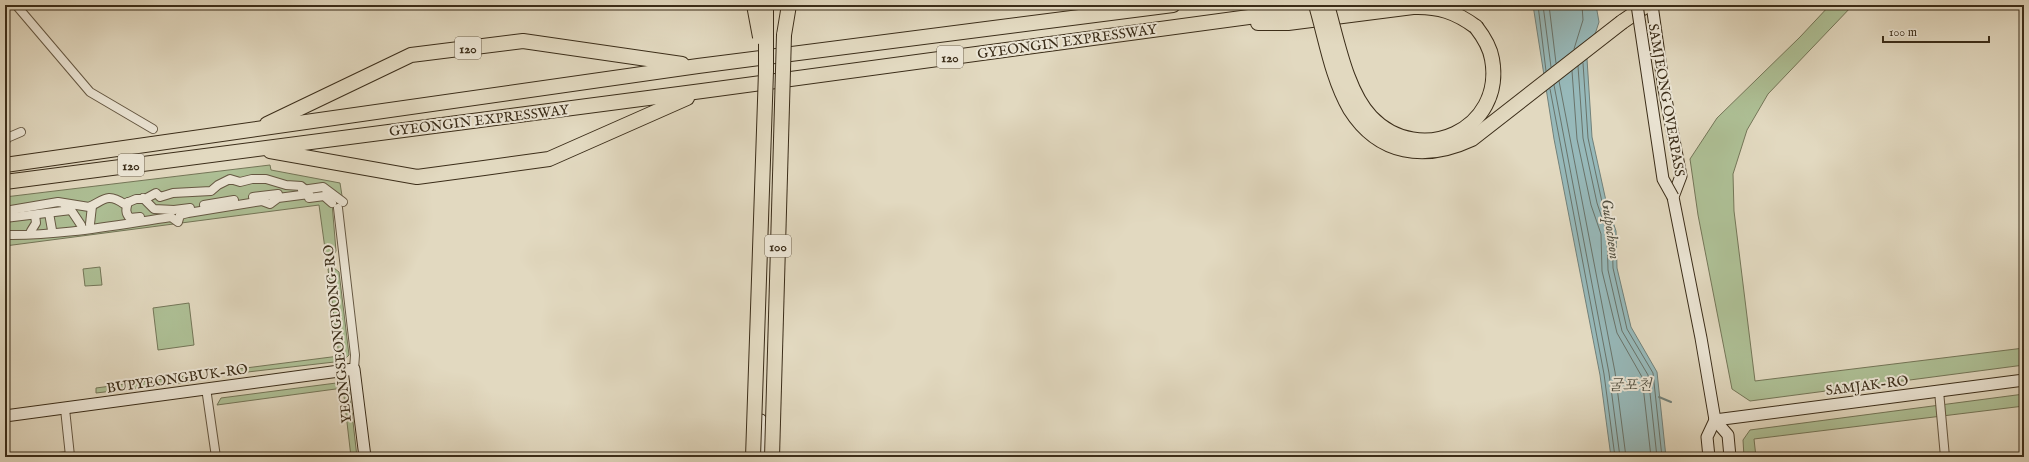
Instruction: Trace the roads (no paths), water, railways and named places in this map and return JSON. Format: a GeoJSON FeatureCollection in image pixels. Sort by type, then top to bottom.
{"type":"FeatureCollection","features":[{"type":"Feature","properties":{"kind":"highway"},"geometry":{"type":"LineString","coordinates":[[754,5],[766,71]]}},
{"type":"Feature","properties":{"kind":"highway","name":"100"},"geometry":{"type":"LineString","coordinates":[[753,457],[766,71],[766,5]]}},
{"type":"Feature","properties":{"kind":"highway","name":"100"},"geometry":{"type":"LineString","coordinates":[[772,457],[784,5]]}},
{"type":"Feature","properties":{"kind":"highway"},"geometry":{"type":"LineString","coordinates":[[784,35],[789,5]]}},
{"type":"Feature","properties":{"kind":"highway"},"geometry":{"type":"LineString","coordinates":[[1040,22],[1101,5]]}},
{"type":"Feature","properties":{"kind":"highway","name":"GYEONGIN EXPRESSWAY"},"geometry":{"type":"LineString","coordinates":[[5,165],[254,131],[698,66],[1173,5]]}},
{"type":"Feature","properties":{"kind":"highway"},"geometry":{"type":"LineString","coordinates":[[1316,5],[1335,70],[1350,108],[1363,125],[1376,137],[1394,147],[1412,152],[1435,152],[1472,139],[1622,22],[1647,5]]}},
{"type":"Feature","properties":{"kind":"highway"},"geometry":{"type":"LineString","coordinates":[[1198,24],[1288,23],[1413,7],[1428,6],[1447,10],[1462,16],[1476,27],[1485,40],[1492,58],[1494,77],[1488,99],[1477,117],[1463,130],[1444,139],[1429,141],[1413,140],[1397,136],[1383,128],[1370,117],[1360,103],[1345,66],[1327,5]]}},
{"type":"Feature","properties":{"kind":"highway","name":"GYEONGIN EXPRESSWAY"},"geometry":{"type":"LineString","coordinates":[[5,182],[256,148],[702,91],[1338,5]]}},
{"type":"Feature","properties":{"kind":"highway","name":"GYEONGIN EXPRESSWAY"},"geometry":{"type":"LineString","coordinates":[[254,131],[411,55],[523,41],[698,66]]}},
{"type":"Feature","properties":{"kind":"highway","name":"GYEONGIN EXPRESSWAY"},"geometry":{"type":"LineString","coordinates":[[256,148],[417,177],[549,159],[702,91]]}},
{"type":"Feature","properties":{"kind":"street"},"geometry":{"type":"LineString","coordinates":[[16,5],[90,92],[153,129]]}},
{"type":"Feature","properties":{"kind":"street","name":"SAMJEONG OVERPASS"},"geometry":{"type":"LineString","coordinates":[[1637,5],[1660,165],[1663,179],[1673,198],[1701,338],[1715,420]]}},
{"type":"Feature","properties":{"kind":"street","name":"SAMJEONG OVERPASS"},"geometry":{"type":"LineString","coordinates":[[1652,5],[1664,89],[1681,176],[1673,198]]}},
{"type":"Feature","properties":{"kind":"street"},"geometry":{"type":"LineString","coordinates":[[5,142],[6,138],[22,132]]}},
{"type":"Feature","properties":{"kind":"street"},"geometry":{"type":"LineString","coordinates":[[5,211],[48,202],[67,203],[73,206],[77,205],[83,207],[92,206],[101,199],[110,198],[124,204],[136,199],[145,199],[156,193],[160,197],[173,193],[211,191],[218,184],[230,179],[240,182],[252,179],[266,179],[286,185],[301,186],[306,190]]}},
{"type":"Feature","properties":{"kind":"street"},"geometry":{"type":"LineString","coordinates":[[266,179],[268,189],[278,194]]}},
{"type":"Feature","properties":{"kind":"street"},"geometry":{"type":"LineString","coordinates":[[143,198],[154,209],[174,210],[323,187],[338,204]]}},
{"type":"Feature","properties":{"kind":"street"},"geometry":{"type":"LineString","coordinates":[[5,235],[66,232],[172,217],[178,222],[180,215],[188,213],[262,201],[270,204],[278,198],[309,194],[309,198],[324,196],[338,204]]}},
{"type":"Feature","properties":{"kind":"street"},"geometry":{"type":"LineString","coordinates":[[128,202],[126,209],[130,218]]}},
{"type":"Feature","properties":{"kind":"street"},"geometry":{"type":"LineString","coordinates":[[5,211],[57,204],[69,206],[71,210],[86,224]]}},
{"type":"Feature","properties":{"kind":"street","name":"YEONGSEONGDONG-RO"},"geometry":{"type":"LineString","coordinates":[[338,204],[355,355],[354,369],[365,457]]}},
{"type":"Feature","properties":{"kind":"street"},"geometry":{"type":"LineString","coordinates":[[86,224],[92,206]]}},
{"type":"Feature","properties":{"kind":"street"},"geometry":{"type":"LineString","coordinates":[[5,230],[52,230],[86,224],[152,216],[154,209]]}},
{"type":"Feature","properties":{"kind":"street"},"geometry":{"type":"LineString","coordinates":[[5,218],[71,210]]}},
{"type":"Feature","properties":{"kind":"street"},"geometry":{"type":"LineString","coordinates":[[48,213],[52,230]]}},
{"type":"Feature","properties":{"kind":"street"},"geometry":{"type":"LineString","coordinates":[[31,231],[32,215]]}},
{"type":"Feature","properties":{"kind":"street"},"geometry":{"type":"LineString","coordinates":[[760,457],[762,361]]}},
{"type":"Feature","properties":{"kind":"street","name":"BUPYEONGBUK-RO"},"geometry":{"type":"LineString","coordinates":[[5,416],[354,369]]}},
{"type":"Feature","properties":{"kind":"street","name":"SAMJAK-RO"},"geometry":{"type":"LineString","coordinates":[[1715,420],[2024,380]]}},
{"type":"Feature","properties":{"kind":"street"},"geometry":{"type":"LineString","coordinates":[[206,388],[216,457]]}},
{"type":"Feature","properties":{"kind":"street"},"geometry":{"type":"LineString","coordinates":[[1939,391],[1945,457]]}},
{"type":"Feature","properties":{"kind":"street"},"geometry":{"type":"LineString","coordinates":[[59,457],[70,456],[65,409]]}},
{"type":"Feature","properties":{"kind":"street"},"geometry":{"type":"LineString","coordinates":[[1709,457],[1707,437],[1715,420],[1728,436],[1730,457]]}},
{"type":"Feature","properties":{"kind":"water","name":"굴포천"},"geometry":{"type":"Polygon","coordinates":[[[1533,5],[1596,5],[1599,22],[1587,59],[1592,137],[1606,201],[1616,231],[1617,268],[1631,327],[1657,372],[1666,457],[1611,457],[1600,375],[1554,139],[1533,5]]]}},
{"type":"Feature","properties":{"kind":"waterway"},"geometry":{"type":"LineString","coordinates":[[1659,397],[1671,402]]}},
{"type":"Feature","properties":{"kind":"water label","name":"Gulpocheon"},"geometry":{"type":"Point","coordinates":[1611,229]}}]}
